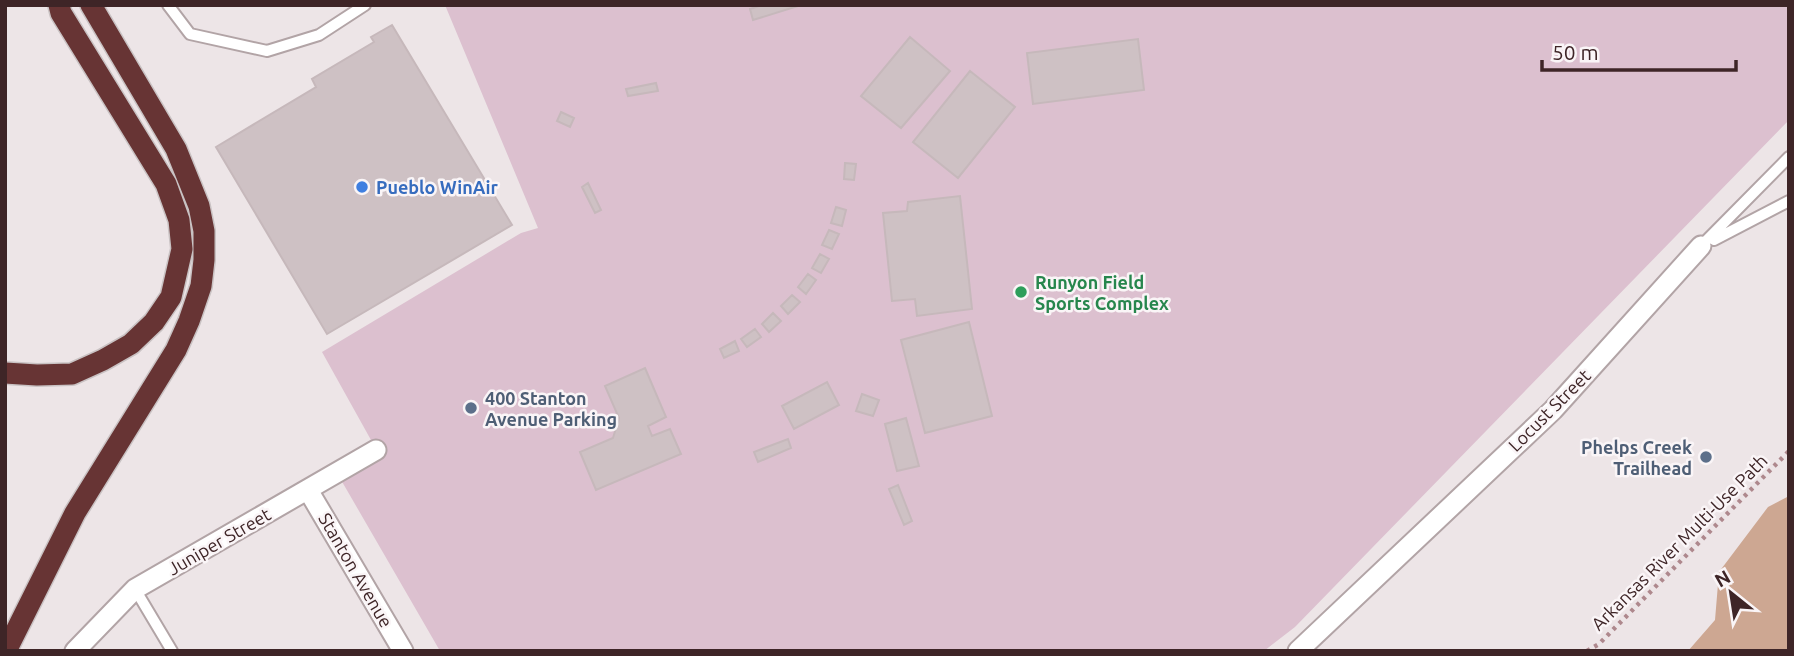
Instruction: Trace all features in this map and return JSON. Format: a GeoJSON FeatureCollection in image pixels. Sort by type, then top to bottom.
{"type":"FeatureCollection","features":[{"type":"Feature","properties":{"kind":"highway"},"geometry":{"type":"LineString","coordinates":[[5,373],[72,374],[131,344],[153,322],[171,297],[182,248],[179,220],[166,184],[61,13],[59,5]]}},
{"type":"Feature","properties":{"kind":"highway"},"geometry":{"type":"LineString","coordinates":[[6,651],[75,513],[176,350],[201,286],[204,231],[199,206],[176,149],[90,5]]}},
{"type":"Feature","properties":{"kind":"street","name":"Locust Street"},"geometry":{"type":"LineString","coordinates":[[1298,651],[1553,410],[1702,246]]}},
{"type":"Feature","properties":{"kind":"street","name":"Juniper Street"},"geometry":{"type":"LineString","coordinates":[[75,651],[135,589],[376,450]]}},
{"type":"Feature","properties":{"kind":"street","name":"Stanton Avenue"},"geometry":{"type":"LineString","coordinates":[[309,489],[403,651]]}},
{"type":"Feature","properties":{"kind":"lane"},"geometry":{"type":"LineString","coordinates":[[168,5],[190,34],[267,51],[319,35],[365,5]]}},
{"type":"Feature","properties":{"kind":"lane","name":"Locust Street"},"geometry":{"type":"LineString","coordinates":[[1702,246],[1789,157]]}},
{"type":"Feature","properties":{"kind":"lane"},"geometry":{"type":"LineString","coordinates":[[1702,246],[1789,201]]}},
{"type":"Feature","properties":{"kind":"lane"},"geometry":{"type":"LineString","coordinates":[[135,589],[172,651]]}},
{"type":"Feature","properties":{"kind":"path","name":"Arkansas River Multi-Use Path"},"geometry":{"type":"LineString","coordinates":[[1587,651],[1599,644],[1789,451]]}},
{"type":"Feature","properties":{"kind":"shaded area","name":"Runyon Field Sports Complex"},"geometry":{"type":"Polygon","coordinates":[[[445,5],[1789,5],[1789,120],[1295,627],[1264,651],[440,651],[337,473],[376,449],[322,352],[521,233],[538,228],[445,5]]]}},
{"type":"Feature","properties":{"kind":"shaded area"},"geometry":{"type":"Polygon","coordinates":[[[1789,496],[1789,651],[1688,651],[1715,620],[1719,572],[1768,507],[1789,496]]]}},
{"type":"Feature","properties":{"kind":"building"},"geometry":{"type":"Polygon","coordinates":[[[762,5],[798,6],[753,20],[750,9],[762,5]]]}},
{"type":"Feature","properties":{"kind":"building"},"geometry":{"type":"Polygon","coordinates":[[[392,25],[512,225],[327,334],[216,147],[316,87],[312,79],[374,42],[371,37],[392,25]]]}},
{"type":"Feature","properties":{"kind":"building"},"geometry":{"type":"Polygon","coordinates":[[[910,37],[950,71],[901,128],[861,96],[910,37]]]}},
{"type":"Feature","properties":{"kind":"building"},"geometry":{"type":"Polygon","coordinates":[[[1138,39],[1144,90],[1033,104],[1027,53],[1138,39]]]}},
{"type":"Feature","properties":{"kind":"building"},"geometry":{"type":"Polygon","coordinates":[[[970,71],[1015,107],[958,178],[913,142],[970,71]]]}},
{"type":"Feature","properties":{"kind":"building"},"geometry":{"type":"Polygon","coordinates":[[[656,83],[658,91],[628,96],[626,89],[656,83]]]}},
{"type":"Feature","properties":{"kind":"building"},"geometry":{"type":"Polygon","coordinates":[[[561,112],[574,118],[570,127],[557,121],[561,112]]]}},
{"type":"Feature","properties":{"kind":"building"},"geometry":{"type":"Polygon","coordinates":[[[845,163],[856,164],[854,180],[844,179],[845,163]]]}},
{"type":"Feature","properties":{"kind":"building"},"geometry":{"type":"Polygon","coordinates":[[[588,183],[601,210],[595,213],[582,187],[588,183]]]}},
{"type":"Feature","properties":{"kind":"building"},"geometry":{"type":"Polygon","coordinates":[[[960,196],[972,309],[917,316],[915,299],[892,301],[883,213],[907,211],[908,202],[960,196]]]}},
{"type":"Feature","properties":{"kind":"building"},"geometry":{"type":"Polygon","coordinates":[[[836,207],[846,210],[842,226],[831,223],[836,207]]]}},
{"type":"Feature","properties":{"kind":"building"},"geometry":{"type":"Polygon","coordinates":[[[829,230],[839,234],[832,249],[822,245],[829,230]]]}},
{"type":"Feature","properties":{"kind":"building"},"geometry":{"type":"Polygon","coordinates":[[[820,254],[829,259],[821,273],[812,268],[820,254]]]}},
{"type":"Feature","properties":{"kind":"building"},"geometry":{"type":"Polygon","coordinates":[[[808,274],[816,280],[806,294],[798,287],[808,274]]]}},
{"type":"Feature","properties":{"kind":"building"},"geometry":{"type":"Polygon","coordinates":[[[792,295],[800,302],[788,314],[781,306],[792,295]]]}},
{"type":"Feature","properties":{"kind":"building"},"geometry":{"type":"Polygon","coordinates":[[[773,313],[781,321],[769,332],[762,324],[773,313]]]}},
{"type":"Feature","properties":{"kind":"building"},"geometry":{"type":"Polygon","coordinates":[[[969,322],[992,416],[925,433],[901,340],[969,322]]]}},
{"type":"Feature","properties":{"kind":"building"},"geometry":{"type":"Polygon","coordinates":[[[755,329],[761,337],[747,347],[741,339],[755,329]]]}},
{"type":"Feature","properties":{"kind":"building"},"geometry":{"type":"Polygon","coordinates":[[[735,341],[739,351],[724,358],[720,349],[735,341]]]}},
{"type":"Feature","properties":{"kind":"building"},"geometry":{"type":"Polygon","coordinates":[[[645,368],[666,417],[648,426],[652,436],[670,429],[681,454],[596,490],[580,452],[613,438],[619,418],[605,386],[645,368]]]}},
{"type":"Feature","properties":{"kind":"building"},"geometry":{"type":"Polygon","coordinates":[[[827,382],[839,405],[794,429],[782,406],[827,382]]]}},
{"type":"Feature","properties":{"kind":"building"},"geometry":{"type":"Polygon","coordinates":[[[862,394],[879,400],[873,416],[856,411],[862,394]]]}},
{"type":"Feature","properties":{"kind":"building"},"geometry":{"type":"Polygon","coordinates":[[[906,418],[919,466],[897,471],[885,424],[906,418]]]}},
{"type":"Feature","properties":{"kind":"building"},"geometry":{"type":"Polygon","coordinates":[[[788,439],[791,448],[758,462],[754,452],[788,439]]]}},
{"type":"Feature","properties":{"kind":"building"},"geometry":{"type":"Polygon","coordinates":[[[898,485],[912,521],[904,525],[889,489],[898,485]]]}},
{"type":"Feature","properties":{"kind":"place","name":"Pueblo WinAir"},"geometry":{"type":"Point","coordinates":[362,187]}},
{"type":"Feature","properties":{"kind":"place","name":"Runyon Field Sports Complex"},"geometry":{"type":"Point","coordinates":[1021,292]}},
{"type":"Feature","properties":{"kind":"place","name":"400 Stanton Avenue Parking"},"geometry":{"type":"Point","coordinates":[471,408]}},
{"type":"Feature","properties":{"kind":"place","name":"Phelps Creek Trailhead"},"geometry":{"type":"Point","coordinates":[1706,457]}}]}
